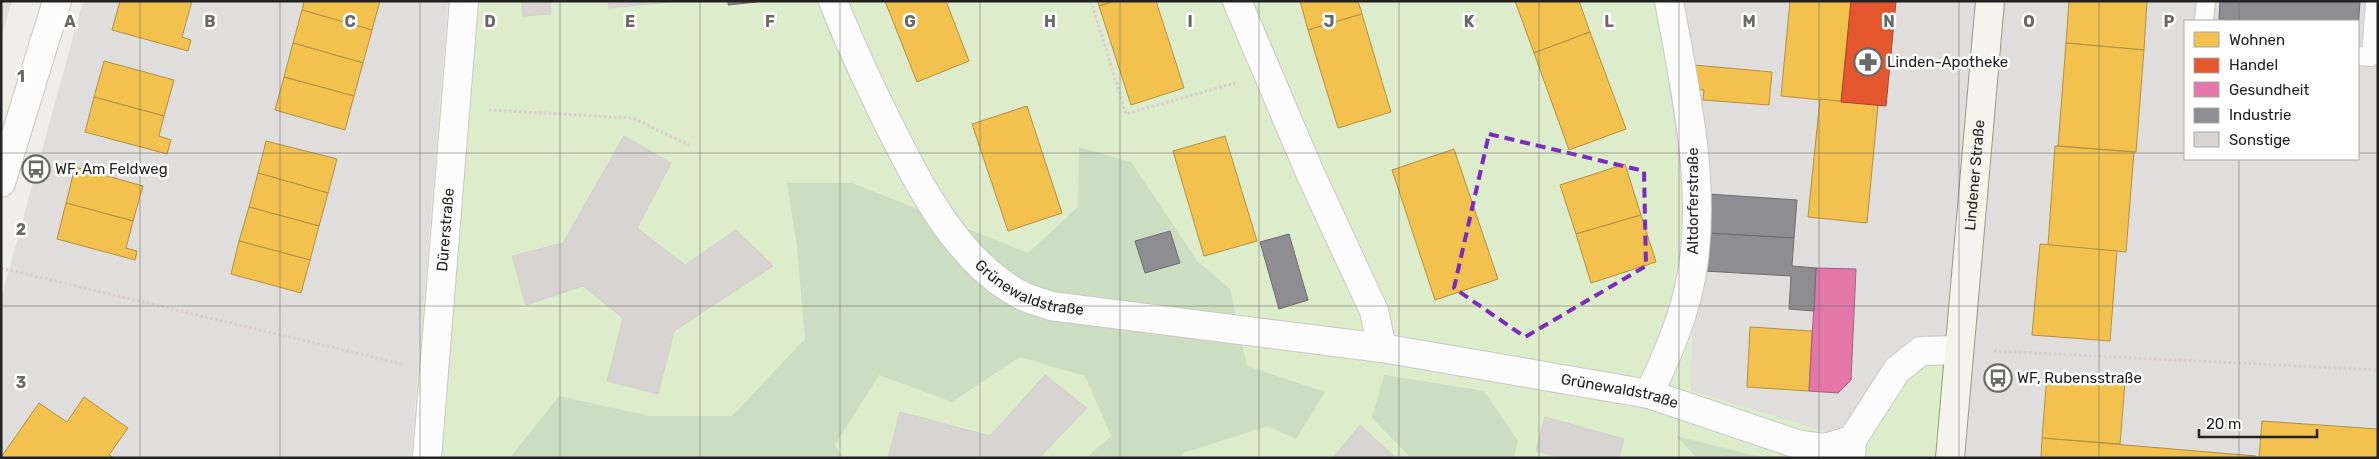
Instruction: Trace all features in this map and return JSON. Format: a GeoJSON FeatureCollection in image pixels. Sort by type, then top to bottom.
{"type":"FeatureCollection","features":[{"type":"Feature","properties":{"kind":"main road","name":"Lindener Straße"},"geometry":{"type":"LineString","coordinates":[[1950,458],[1990,1]]}},
{"type":"Feature","properties":{"kind":"street"},"geometry":{"type":"LineString","coordinates":[[1,183],[57,1]]}},
{"type":"Feature","properties":{"kind":"street","name":"Dürerstraße"},"geometry":{"type":"LineString","coordinates":[[427,458],[464,1]]}},
{"type":"Feature","properties":{"kind":"street","name":"Grünewaldstraße"},"geometry":{"type":"LineString","coordinates":[[833,1],[852,50],[917,183],[964,248],[1019,295],[1051,306],[1382,348],[1649,394],[1797,444],[1851,449]]}},
{"type":"Feature","properties":{"kind":"street"},"geometry":{"type":"LineString","coordinates":[[1237,1],[1310,173],[1374,311],[1382,348]]}},
{"type":"Feature","properties":{"kind":"street","name":"Altdorferstraße"},"geometry":{"type":"LineString","coordinates":[[1649,394],[1665,360],[1679,322],[1690,281],[1696,214],[1693,137],[1668,1]]}},
{"type":"Feature","properties":{"kind":"street"},"geometry":{"type":"LineString","coordinates":[[1851,449],[1897,370],[1921,351],[1958,350]]}},
{"type":"Feature","properties":{"kind":"lane"},"geometry":{"type":"LineString","coordinates":[[2204,20],[2206,1]]}},
{"type":"Feature","properties":{"kind":"lane"},"geometry":{"type":"LineString","coordinates":[[2359,56],[2371,57],[2375,1]]}},
{"type":"Feature","properties":{"kind":"path"},"geometry":{"type":"LineString","coordinates":[[1091,1],[1126,114],[1268,74]]}},
{"type":"Feature","properties":{"kind":"path"},"geometry":{"type":"LineString","coordinates":[[455,108],[633,118],[689,145]]}},
{"type":"Feature","properties":{"kind":"path"},"geometry":{"type":"LineString","coordinates":[[1,268],[433,373]]}},
{"type":"Feature","properties":{"kind":"path"},"geometry":{"type":"LineString","coordinates":[[1958,350],[2378,370]]}},
{"type":"Feature","properties":{"kind":"highlighted area"},"geometry":{"type":"Polygon","coordinates":[[[1489,134],[1644,171],[1646,266],[1525,337],[1454,288],[1489,134]]]}},
{"type":"Feature","properties":{"kind":"shaded area"},"geometry":{"type":"Polygon","coordinates":[[[1,1],[12,1],[1,38],[1,1]]]}},
{"type":"Feature","properties":{"kind":"shaded area"},"geometry":{"type":"Polygon","coordinates":[[[83,1],[448,1],[411,458],[1,458],[1,299],[83,1]]]}},
{"type":"Feature","properties":{"kind":"shaded area"},"geometry":{"type":"Polygon","coordinates":[[[1658,1],[2378,1],[2378,458],[1949,458],[1852,440],[1691,391],[1692,273],[1658,1]]]}},
{"type":"Feature","properties":{"kind":"green space"},"geometry":{"type":"Polygon","coordinates":[[[448,1],[1658,1],[1692,273],[1691,391],[1852,440],[1897,370],[1958,350],[1949,458],[411,458],[448,1]]]}},
{"type":"Feature","properties":{"kind":"green space"},"geometry":{"type":"Polygon","coordinates":[[[1079,147],[1131,162],[1198,262],[1230,289],[1247,366],[1325,392],[1296,439],[1268,426],[1183,453],[1182,458],[1086,458],[1111,436],[1085,376],[1020,357],[952,402],[879,375],[835,445],[843,458],[510,458],[559,396],[649,416],[732,416],[805,339],[797,247],[787,183],[852,183],[1028,253],[1078,207],[1079,147]]]}},
{"type":"Feature","properties":{"kind":"green space"},"geometry":{"type":"Polygon","coordinates":[[[1384,375],[1484,391],[1518,441],[1514,458],[1411,458],[1372,418],[1384,375]]]}},
{"type":"Feature","properties":{"kind":"green space"},"geometry":{"type":"Polygon","coordinates":[[[1676,436],[1764,458],[1697,458],[1676,436]]]}},
{"type":"Feature","properties":{"kind":"building: Wohnen"},"geometry":{"type":"Polygon","coordinates":[[[120,1],[192,1],[182,37],[191,40],[188,51],[112,30],[120,1]]]}},
{"type":"Feature","properties":{"kind":"building: Wohnen"},"geometry":{"type":"Polygon","coordinates":[[[304,1],[380,1],[372,30],[302,10],[304,1]]]}},
{"type":"Feature","properties":{"kind":"building: Wohnen"},"geometry":{"type":"Polygon","coordinates":[[[885,1],[946,1],[969,61],[917,82],[885,1]]]}},
{"type":"Feature","properties":{"kind":"building: Wohnen"},"geometry":{"type":"Polygon","coordinates":[[[1098,1],[1115,1],[1099,6],[1098,1]]]}},
{"type":"Feature","properties":{"kind":"building: Wohnen"},"geometry":{"type":"Polygon","coordinates":[[[1115,1],[1156,1],[1184,88],[1131,105],[1099,6],[1115,1]]]}},
{"type":"Feature","properties":{"kind":"building: Wohnen"},"geometry":{"type":"Polygon","coordinates":[[[1300,1],[1358,1],[1362,14],[1308,30],[1300,1]]]}},
{"type":"Feature","properties":{"kind":"building: Wohnen"},"geometry":{"type":"Polygon","coordinates":[[[1515,1],[1579,1],[1590,32],[1534,53],[1515,1]]]}},
{"type":"Feature","properties":{"kind":"building: Wohnen"},"geometry":{"type":"Polygon","coordinates":[[[1790,1],[1851,1],[1841,102],[1781,96],[1790,1]]]}},
{"type":"Feature","properties":{"kind":"building: Wohnen"},"geometry":{"type":"Polygon","coordinates":[[[2069,1],[2147,1],[2144,50],[2066,43],[2069,1]]]}},
{"type":"Feature","properties":{"kind":"building: Wohnen"},"geometry":{"type":"Polygon","coordinates":[[[302,10],[372,30],[363,63],[293,43],[302,10]]]}},
{"type":"Feature","properties":{"kind":"building: Wohnen"},"geometry":{"type":"Polygon","coordinates":[[[1362,14],[1391,112],[1338,128],[1308,30],[1362,14]]]}},
{"type":"Feature","properties":{"kind":"building: Wohnen"},"geometry":{"type":"Polygon","coordinates":[[[1590,32],[1626,129],[1569,150],[1534,53],[1590,32]]]}},
{"type":"Feature","properties":{"kind":"building: Wohnen"},"geometry":{"type":"Polygon","coordinates":[[[293,43],[363,63],[354,96],[284,77],[293,43]]]}},
{"type":"Feature","properties":{"kind":"building: Wohnen"},"geometry":{"type":"Polygon","coordinates":[[[2066,43],[2144,50],[2136,152],[2058,146],[2066,43]]]}},
{"type":"Feature","properties":{"kind":"building: Wohnen"},"geometry":{"type":"Polygon","coordinates":[[[104,61],[174,80],[164,116],[94,97],[104,61]]]}},
{"type":"Feature","properties":{"kind":"building: Wohnen"},"geometry":{"type":"Polygon","coordinates":[[[1694,65],[1772,72],[1769,105],[1703,100],[1704,90],[1692,89],[1694,65]]]}},
{"type":"Feature","properties":{"kind":"building: Wohnen"},"geometry":{"type":"Polygon","coordinates":[[[284,77],[354,96],[345,130],[275,110],[284,77]]]}},
{"type":"Feature","properties":{"kind":"building: Wohnen"},"geometry":{"type":"Polygon","coordinates":[[[94,97],[164,116],[159,136],[171,140],[167,154],[85,132],[94,97]]]}},
{"type":"Feature","properties":{"kind":"building: Wohnen"},"geometry":{"type":"Polygon","coordinates":[[[1820,99],[1878,105],[1867,223],[1808,217],[1820,99]]]}},
{"type":"Feature","properties":{"kind":"building: Wohnen"},"geometry":{"type":"Polygon","coordinates":[[[1027,106],[1062,213],[1008,231],[972,124],[1027,106]]]}},
{"type":"Feature","properties":{"kind":"building: Wohnen"},"geometry":{"type":"Polygon","coordinates":[[[1225,136],[1257,241],[1204,256],[1173,151],[1225,136]]]}},
{"type":"Feature","properties":{"kind":"building: Wohnen"},"geometry":{"type":"Polygon","coordinates":[[[266,141],[337,159],[328,193],[258,173],[266,141]]]}},
{"type":"Feature","properties":{"kind":"building: Wohnen"},"geometry":{"type":"Polygon","coordinates":[[[2055,146],[2134,152],[2126,252],[2048,245],[2055,146]]]}},
{"type":"Feature","properties":{"kind":"building: Wohnen"},"geometry":{"type":"Polygon","coordinates":[[[1454,149],[1498,279],[1435,300],[1392,170],[1454,149]]]}},
{"type":"Feature","properties":{"kind":"building: Wohnen"},"geometry":{"type":"Polygon","coordinates":[[[1625,164],[1641,215],[1576,234],[1560,185],[1625,164]]]}},
{"type":"Feature","properties":{"kind":"building: Wohnen"},"geometry":{"type":"Polygon","coordinates":[[[75,167],[143,186],[133,221],[66,203],[75,167]]]}},
{"type":"Feature","properties":{"kind":"building: Wohnen"},"geometry":{"type":"Polygon","coordinates":[[[258,173],[328,193],[319,226],[249,207],[258,173]]]}},
{"type":"Feature","properties":{"kind":"building: Wohnen"},"geometry":{"type":"Polygon","coordinates":[[[66,203],[133,221],[126,248],[137,251],[135,260],[57,239],[66,203]]]}},
{"type":"Feature","properties":{"kind":"building: Wohnen"},"geometry":{"type":"Polygon","coordinates":[[[249,207],[319,226],[310,260],[239,241],[249,207]]]}},
{"type":"Feature","properties":{"kind":"building: Wohnen"},"geometry":{"type":"Polygon","coordinates":[[[1641,215],[1656,262],[1591,283],[1576,234],[1641,215]]]}},
{"type":"Feature","properties":{"kind":"building: Wohnen"},"geometry":{"type":"Polygon","coordinates":[[[239,241],[310,260],[301,293],[231,274],[239,241]]]}},
{"type":"Feature","properties":{"kind":"building: Wohnen"},"geometry":{"type":"Polygon","coordinates":[[[2040,244],[2117,251],[2110,341],[2032,335],[2040,244]]]}},
{"type":"Feature","properties":{"kind":"building: Wohnen"},"geometry":{"type":"Polygon","coordinates":[[[1750,327],[1812,331],[1809,391],[1747,387],[1750,327]]]}},
{"type":"Feature","properties":{"kind":"building: Wohnen"},"geometry":{"type":"Polygon","coordinates":[[[2047,375],[2125,382],[2120,444],[2042,438],[2047,375]]]}},
{"type":"Feature","properties":{"kind":"building: Wohnen"},"geometry":{"type":"Polygon","coordinates":[[[84,397],[128,428],[109,455],[114,458],[4,458],[2,456],[39,403],[67,422],[84,397]]]}},
{"type":"Feature","properties":{"kind":"building: Wohnen"},"geometry":{"type":"Polygon","coordinates":[[[2262,421],[2378,429],[2378,458],[2259,458],[2262,421]]]}},
{"type":"Feature","properties":{"kind":"building: Wohnen"},"geometry":{"type":"Polygon","coordinates":[[[2042,438],[2256,456],[2256,458],[2041,458],[2042,438]]]}},
{"type":"Feature","properties":{"kind":"building: Handel"},"geometry":{"type":"Polygon","coordinates":[[[1851,1],[1896,1],[1886,106],[1841,102],[1851,1]]]}},
{"type":"Feature","properties":{"kind":"building: Gesundheit"},"geometry":{"type":"Polygon","coordinates":[[[1816,268],[1856,269],[1851,380],[1838,393],[1809,391],[1816,268]]]}},
{"type":"Feature","properties":{"kind":"building: Industrie"},"geometry":{"type":"Polygon","coordinates":[[[728,1],[757,1],[757,2],[728,5],[728,1]]]}},
{"type":"Feature","properties":{"kind":"building: Industrie"},"geometry":{"type":"Polygon","coordinates":[[[2220,1],[2360,1],[2359,20],[2219,19],[2220,1]]]}},
{"type":"Feature","properties":{"kind":"building: Industrie"},"geometry":{"type":"Polygon","coordinates":[[[1708,194],[1797,200],[1794,238],[1706,233],[1708,194]]]}},
{"type":"Feature","properties":{"kind":"building: Industrie"},"geometry":{"type":"Polygon","coordinates":[[[1170,231],[1180,263],[1145,273],[1135,241],[1170,231]]]}},
{"type":"Feature","properties":{"kind":"building: Industrie"},"geometry":{"type":"Polygon","coordinates":[[[1706,233],[1794,238],[1792,266],[1816,268],[1814,311],[1789,309],[1791,276],[1704,271],[1706,233]]]}},
{"type":"Feature","properties":{"kind":"building: Industrie"},"geometry":{"type":"Polygon","coordinates":[[[1289,234],[1308,300],[1279,309],[1260,242],[1289,234]]]}},
{"type":"Feature","properties":{"kind":"building: Sonstige"},"geometry":{"type":"Polygon","coordinates":[[[522,1],[550,1],[551,14],[523,16],[522,1]]]}},
{"type":"Feature","properties":{"kind":"building: Sonstige"},"geometry":{"type":"Polygon","coordinates":[[[608,1],[669,1],[669,2],[609,8],[608,1]]]}},
{"type":"Feature","properties":{"kind":"building: Sonstige"},"geometry":{"type":"Polygon","coordinates":[[[624,136],[671,163],[637,228],[685,265],[736,230],[773,266],[674,331],[658,394],[607,381],[623,318],[583,286],[526,305],[512,256],[563,243],[624,136]]]}},
{"type":"Feature","properties":{"kind":"building: Sonstige"},"geometry":{"type":"Polygon","coordinates":[[[1045,375],[1087,408],[1039,458],[888,458],[900,412],[990,436],[1045,375]]]}},
{"type":"Feature","properties":{"kind":"building: Sonstige"},"geometry":{"type":"Polygon","coordinates":[[[1545,417],[1624,439],[1619,458],[1562,458],[1536,451],[1545,417]]]}},
{"type":"Feature","properties":{"kind":"building: Sonstige"},"geometry":{"type":"Polygon","coordinates":[[[1360,425],[1396,458],[1333,458],[1360,425]]]}},
{"type":"Feature","properties":{"kind":"place","name":"Linden-Apotheke"},"geometry":{"type":"Point","coordinates":[1868,62]}},
{"type":"Feature","properties":{"kind":"place","name":"WF, Am Feldweg"},"geometry":{"type":"Point","coordinates":[36,169]}},
{"type":"Feature","properties":{"kind":"place","name":"WF, Rubensstraße"},"geometry":{"type":"Point","coordinates":[1998,378]}}]}
